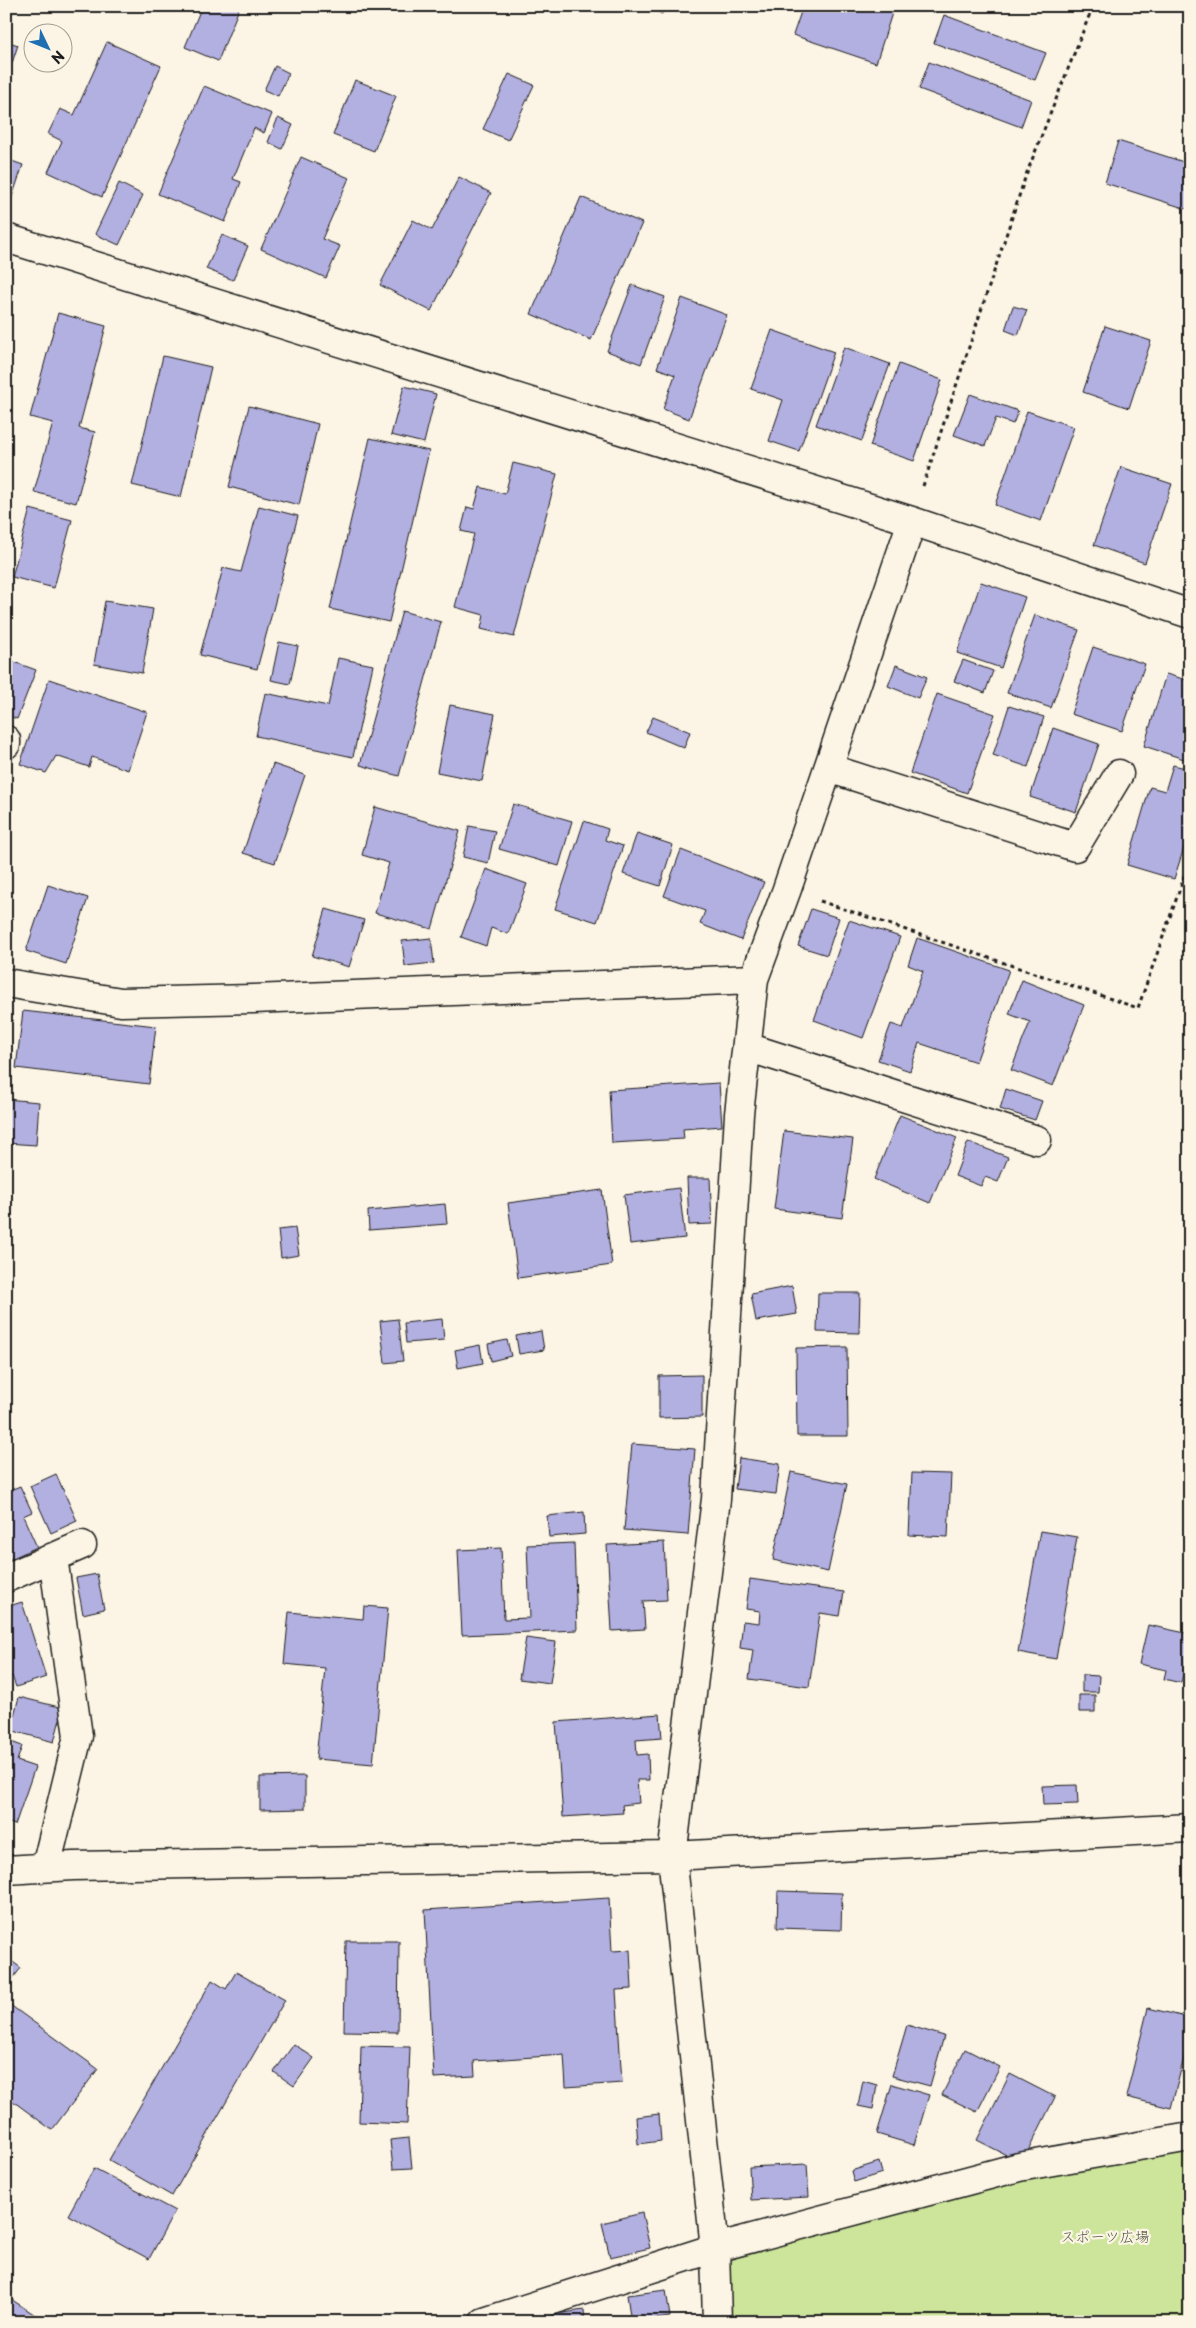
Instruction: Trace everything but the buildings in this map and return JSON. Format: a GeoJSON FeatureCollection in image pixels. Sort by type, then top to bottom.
{"type":"FeatureCollection","features":[{"type":"Feature","properties":{"kind":"street"},"geometry":{"type":"LineString","coordinates":[[6,238],[912,521],[1190,614]]}},
{"type":"Feature","properties":{"kind":"street"},"geometry":{"type":"LineString","coordinates":[[717,2322],[714,2248],[672,1856],[716,1499],[738,1114],[754,978],[787,889],[912,521]]}},
{"type":"Feature","properties":{"kind":"street"},"geometry":{"type":"LineString","coordinates":[[828,768],[1075,846],[1119,774]]}},
{"type":"Feature","properties":{"kind":"street"},"geometry":{"type":"LineString","coordinates":[[6,983],[121,1002],[253,1000],[754,978]]}},
{"type":"Feature","properties":{"kind":"street"},"geometry":{"type":"LineString","coordinates":[[747,1047],[1037,1140]]}},
{"type":"Feature","properties":{"kind":"street"},"geometry":{"type":"LineString","coordinates":[[6,1578],[82,1544]]}},
{"type":"Feature","properties":{"kind":"street"},"geometry":{"type":"LineString","coordinates":[[46,1867],[78,1736],[53,1557]]}},
{"type":"Feature","properties":{"kind":"street"},"geometry":{"type":"LineString","coordinates":[[6,1870],[46,1867],[672,1856],[1190,1828]]}},
{"type":"Feature","properties":{"kind":"street"},"geometry":{"type":"LineString","coordinates":[[484,2322],[714,2248],[1019,2167],[1190,2137]]}},
{"type":"Feature","properties":{"kind":"path"},"geometry":{"type":"LineString","coordinates":[[912,521],[1026,175],[1093,6]]}},
{"type":"Feature","properties":{"kind":"path"},"geometry":{"type":"LineString","coordinates":[[787,889],[1138,1008],[1190,860]]}},
{"type":"Feature","properties":{"kind":"green space","name":"スポーツ広場"},"geometry":{"type":"Polygon","coordinates":[[[1190,2137],[1190,2322],[717,2322],[715,2248],[1190,2137]]]}}]}
